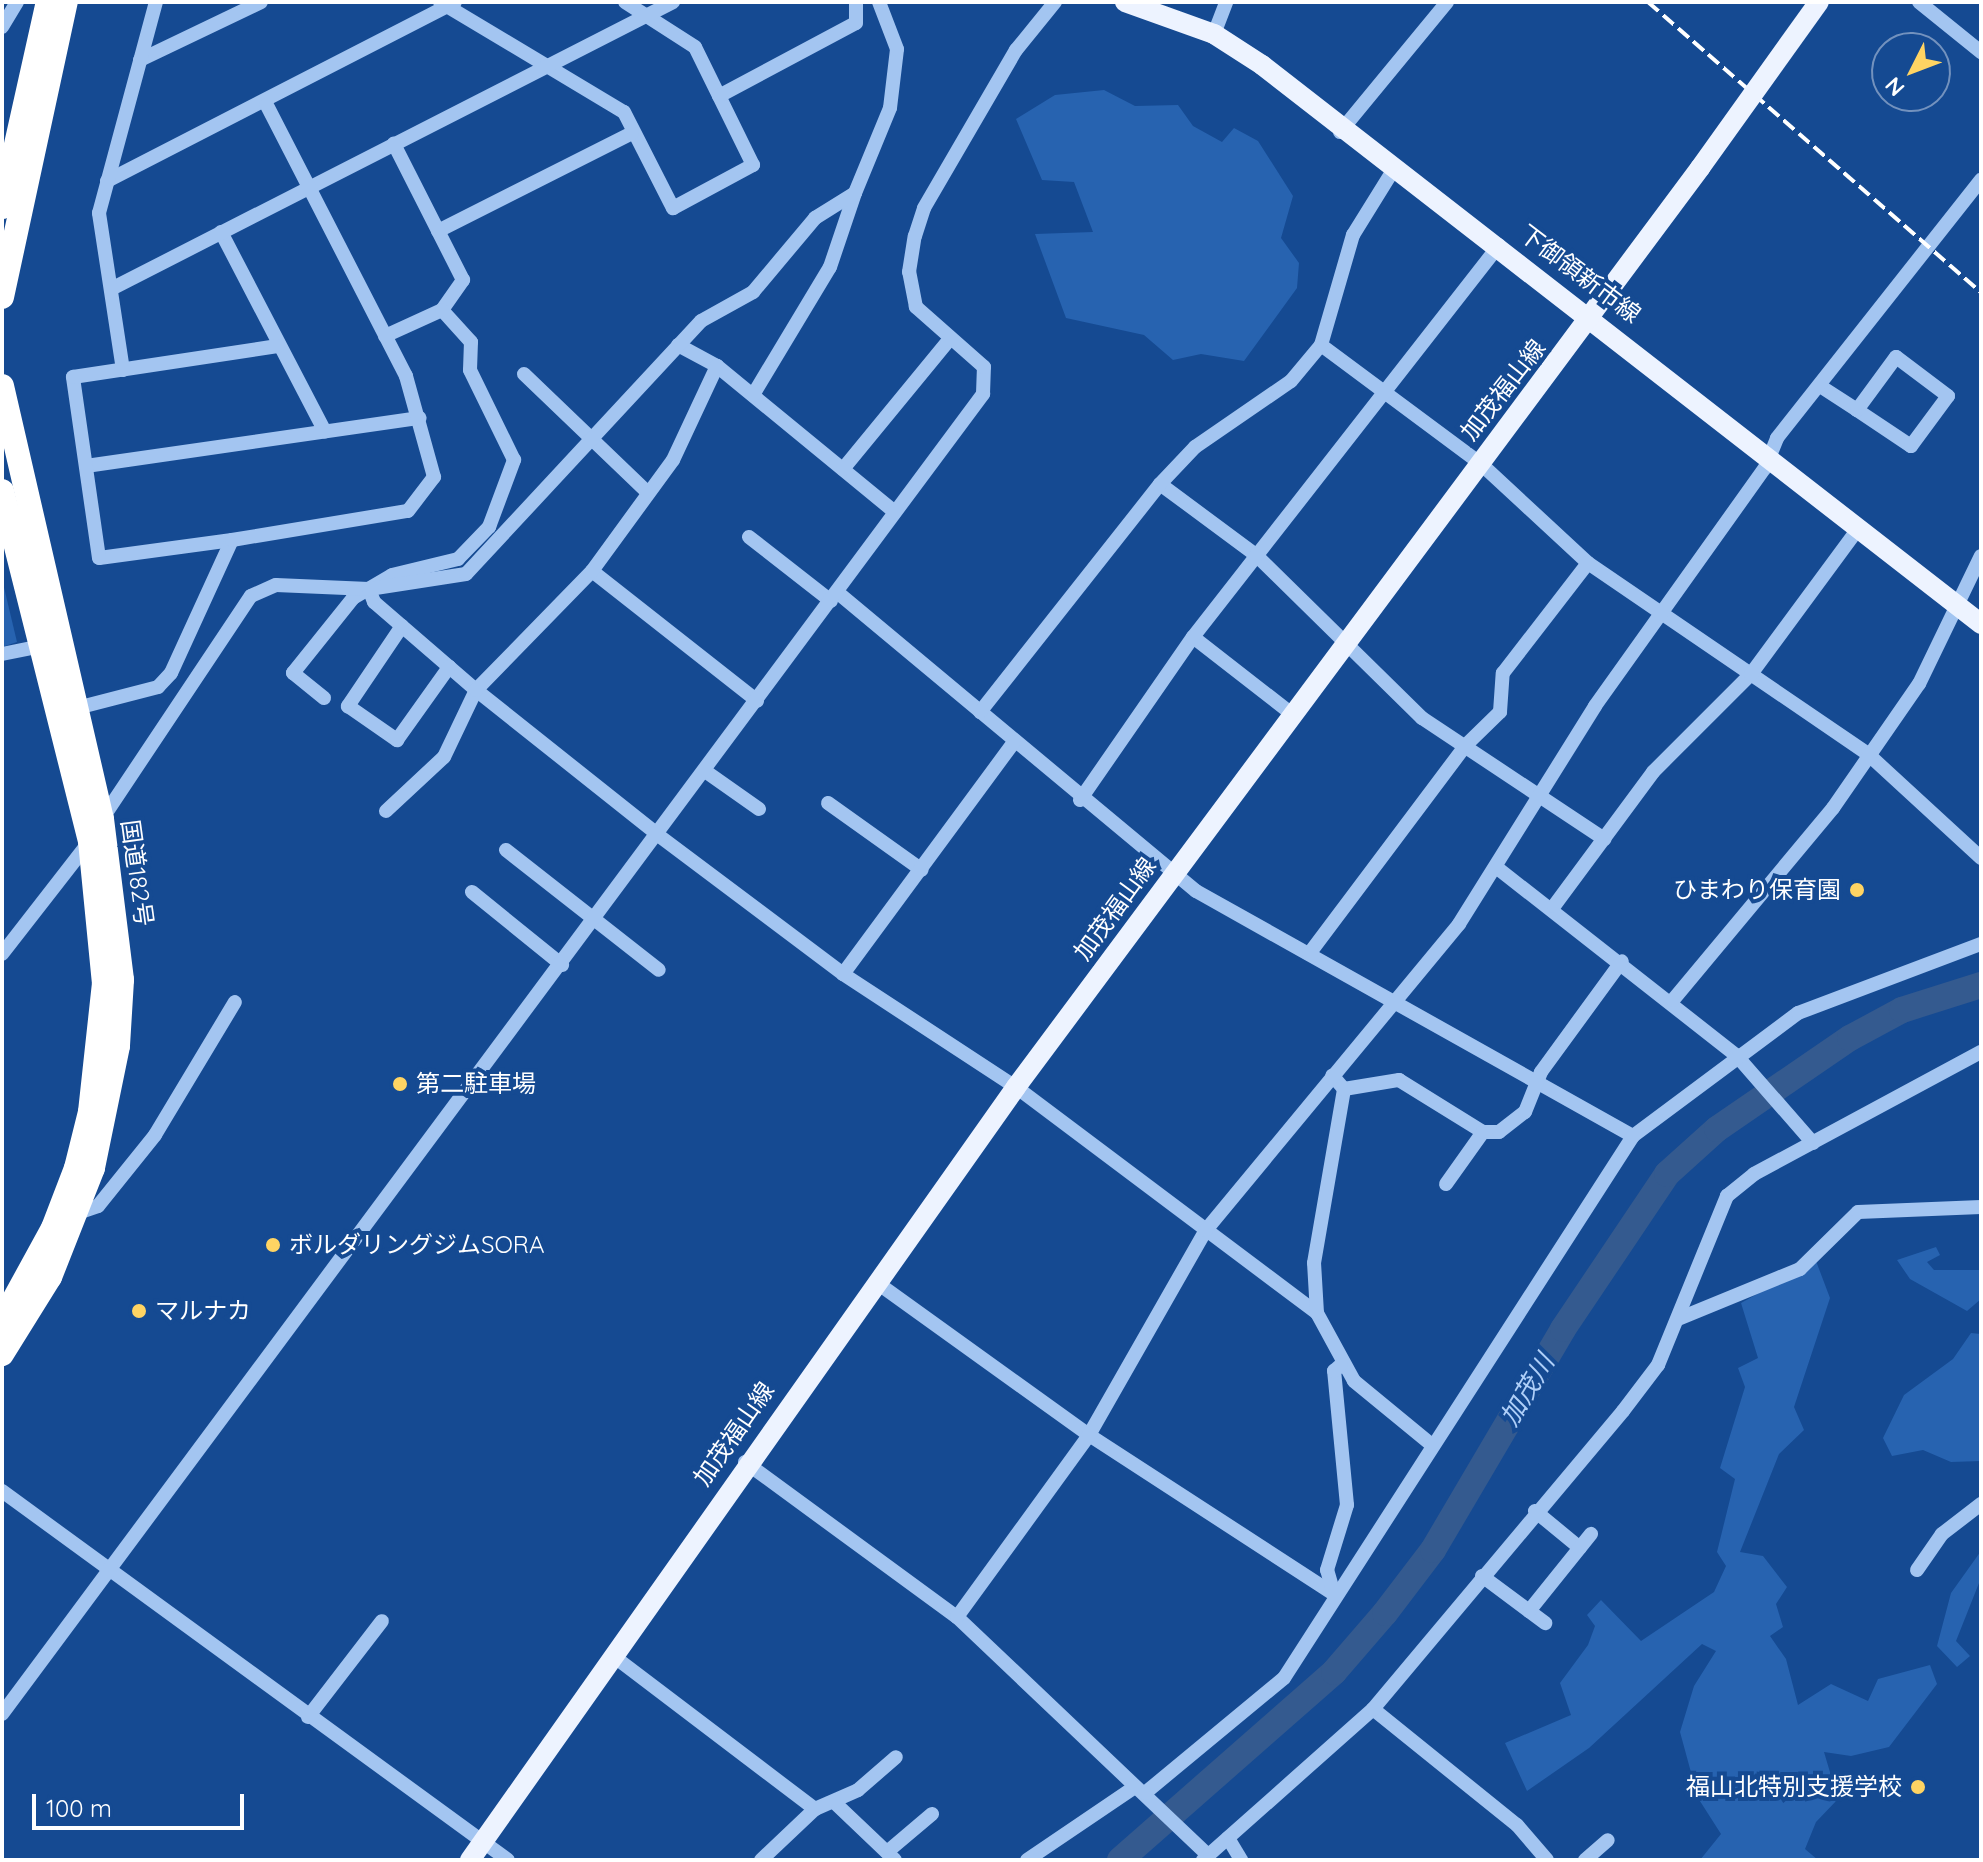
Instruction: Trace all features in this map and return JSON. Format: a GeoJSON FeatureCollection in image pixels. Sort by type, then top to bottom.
{"type":"FeatureCollection","features":[{"type":"Feature","properties":{"kind":"highway"},"geometry":{"type":"LineString","coordinates":[[2,207],[48,2]]}},
{"type":"Feature","properties":{"kind":"highway"},"geometry":{"type":"LineString","coordinates":[[2,297],[66,2]]}},
{"type":"Feature","properties":{"kind":"highway","name":"国道182号"},"geometry":{"type":"LineString","coordinates":[[2,386],[90,841],[104,983],[90,1112],[53,1228],[2,1321]]}},
{"type":"Feature","properties":{"kind":"highway","name":"国道182号"},"geometry":{"type":"LineString","coordinates":[[2,491],[50,644]]}},
{"type":"Feature","properties":{"kind":"highway","name":"国道182号"},"geometry":{"type":"LineString","coordinates":[[2,1354],[50,1277],[78,1213],[118,1046],[119,933],[102,819],[66,711]]}},
{"type":"Feature","properties":{"kind":"main road","name":"下御領新市線"},"geometry":{"type":"LineString","coordinates":[[1125,2],[1214,34],[1262,65],[1392,172],[1499,245],[1771,453],[1858,529],[1981,624]]}},
{"type":"Feature","properties":{"kind":"main road","name":"加茂福山線"},"geometry":{"type":"LineString","coordinates":[[476,1852],[745,1462],[1016,1087],[1480,463],[1594,316],[1819,2]]}},
{"type":"Feature","properties":{"kind":"street"},"geometry":{"type":"LineString","coordinates":[[2,27],[17,2]]}},
{"type":"Feature","properties":{"kind":"street"},"geometry":{"type":"LineString","coordinates":[[123,370],[113,288],[99,213],[156,2]]}},
{"type":"Feature","properties":{"kind":"street"},"geometry":{"type":"LineString","coordinates":[[140,60],[261,2]]}},
{"type":"Feature","properties":{"kind":"street"},"geometry":{"type":"LineString","coordinates":[[107,181],[267,105],[449,4],[624,112],[632,133],[673,208],[753,165],[695,47],[625,2]]}},
{"type":"Feature","properties":{"kind":"street"},"geometry":{"type":"LineString","coordinates":[[113,288],[673,2]]}},
{"type":"Feature","properties":{"kind":"street"},"geometry":{"type":"LineString","coordinates":[[719,96],[856,23],[856,2]]}},
{"type":"Feature","properties":{"kind":"street"},"geometry":{"type":"LineString","coordinates":[[753,395],[830,267],[855,193],[890,108],[897,49],[879,2]]}},
{"type":"Feature","properties":{"kind":"street"},"geometry":{"type":"LineString","coordinates":[[2,1714],[111,1572],[757,701],[988,378],[948,341],[910,291],[915,236],[924,208],[1016,50],[1055,2]]}},
{"type":"Feature","properties":{"kind":"street"},"geometry":{"type":"LineString","coordinates":[[1214,34],[1226,2]]}},
{"type":"Feature","properties":{"kind":"street"},"geometry":{"type":"LineString","coordinates":[[1340,132],[1447,2]]}},
{"type":"Feature","properties":{"kind":"street"},"geometry":{"type":"LineString","coordinates":[[1919,2],[1981,52]]}},
{"type":"Feature","properties":{"kind":"street"},"geometry":{"type":"LineString","coordinates":[[267,105],[385,336],[420,418],[434,477],[408,511],[99,558],[73,377],[278,346]]}},
{"type":"Feature","properties":{"kind":"street"},"geometry":{"type":"LineString","coordinates":[[438,231],[632,133]]}},
{"type":"Feature","properties":{"kind":"street"},"geometry":{"type":"LineString","coordinates":[[385,336],[442,310],[463,280],[394,144]]}},
{"type":"Feature","properties":{"kind":"street"},"geometry":{"type":"LineString","coordinates":[[980,712],[1160,484],[1195,447],[1291,381],[1321,345],[1353,235],[1392,172]]}},
{"type":"Feature","properties":{"kind":"street"},"geometry":{"type":"LineString","coordinates":[[957,1617],[1089,1435],[1206,1230],[1394,1004],[1496,867],[1539,793],[1665,615],[1771,453],[1981,180]]}},
{"type":"Feature","properties":{"kind":"street"},"geometry":{"type":"LineString","coordinates":[[2,954],[90,841],[251,596],[276,585],[369,589],[466,574],[701,321],[753,292],[815,218],[855,193]]}},
{"type":"Feature","properties":{"kind":"street"},"geometry":{"type":"LineString","coordinates":[[221,232],[325,432]]}},
{"type":"Feature","properties":{"kind":"street"},"geometry":{"type":"LineString","coordinates":[[1080,800],[1193,637],[1499,245]]}},
{"type":"Feature","properties":{"kind":"street"},"geometry":{"type":"LineString","coordinates":[[324,698],[293,673],[353,598],[392,575],[458,559],[489,527],[514,460],[470,370],[471,342],[442,310]]}},
{"type":"Feature","properties":{"kind":"street"},"geometry":{"type":"LineString","coordinates":[[843,469],[948,341]]}},
{"type":"Feature","properties":{"kind":"street"},"geometry":{"type":"LineString","coordinates":[[678,345],[717,366],[895,512]]}},
{"type":"Feature","properties":{"kind":"street"},"geometry":{"type":"LineString","coordinates":[[1321,345],[1480,463],[1588,563],[1869,755],[1981,858]]}},
{"type":"Feature","properties":{"kind":"street"},"geometry":{"type":"LineString","coordinates":[[1820,386],[1911,446],[1948,396],[1896,357],[1857,410]]}},
{"type":"Feature","properties":{"kind":"street"},"geometry":{"type":"LineString","coordinates":[[386,811],[444,757],[476,690],[592,571],[673,460],[717,366]]}},
{"type":"Feature","properties":{"kind":"street"},"geometry":{"type":"LineString","coordinates":[[524,374],[594,434],[648,493]]}},
{"type":"Feature","properties":{"kind":"street"},"geometry":{"type":"LineString","coordinates":[[86,466],[420,418]]}},
{"type":"Feature","properties":{"kind":"street"},"geometry":{"type":"LineString","coordinates":[[1160,484],[1256,555],[1422,718],[1604,839]]}},
{"type":"Feature","properties":{"kind":"street"},"geometry":{"type":"LineString","coordinates":[[1554,906],[1653,772],[1751,674],[1858,529]]}},
{"type":"Feature","properties":{"kind":"street"},"geometry":{"type":"LineString","coordinates":[[749,537],[834,596],[980,712],[1080,800],[1172,874],[1394,1004],[1633,1136]]}},
{"type":"Feature","properties":{"kind":"street"},"geometry":{"type":"LineString","coordinates":[[66,711],[158,687],[171,673],[232,540]]}},
{"type":"Feature","properties":{"kind":"street"},"geometry":{"type":"LineString","coordinates":[[1673,1000],[1869,755],[1919,684],[1981,556]]}},
{"type":"Feature","properties":{"kind":"street"},"geometry":{"type":"LineString","coordinates":[[1309,954],[1465,746],[1500,712],[1503,673],[1588,563]]}},
{"type":"Feature","properties":{"kind":"street"},"geometry":{"type":"LineString","coordinates":[[592,571],[757,701]]}},
{"type":"Feature","properties":{"kind":"street"},"geometry":{"type":"LineString","coordinates":[[369,589],[402,626],[476,690],[658,835],[843,974],[1016,1087],[1317,1313]]}},
{"type":"Feature","properties":{"kind":"street"},"geometry":{"type":"LineString","coordinates":[[402,626],[348,706],[397,740],[449,667]]}},
{"type":"Feature","properties":{"kind":"street"},"geometry":{"type":"LineString","coordinates":[[1193,637],[1292,714]]}},
{"type":"Feature","properties":{"kind":"street"},"geometry":{"type":"LineString","coordinates":[[2,654],[50,644]]}},
{"type":"Feature","properties":{"kind":"street"},"geometry":{"type":"LineString","coordinates":[[843,974],[1014,742]]}},
{"type":"Feature","properties":{"kind":"street"},"geometry":{"type":"LineString","coordinates":[[705,771],[759,809]]}},
{"type":"Feature","properties":{"kind":"street"},"geometry":{"type":"LineString","coordinates":[[828,803],[922,870]]}},
{"type":"Feature","properties":{"kind":"street"},"geometry":{"type":"LineString","coordinates":[[506,850],[659,970]]}},
{"type":"Feature","properties":{"kind":"street"},"geometry":{"type":"LineString","coordinates":[[1496,867],[1554,906],[1673,1000],[1738,1058],[1813,1143]]}},
{"type":"Feature","properties":{"kind":"street"},"geometry":{"type":"LineString","coordinates":[[472,892],[562,965]]}},
{"type":"Feature","properties":{"kind":"street"},"geometry":{"type":"LineString","coordinates":[[1027,1860],[1140,1790],[1284,1678],[1334,1594],[1633,1136],[1738,1058],[1853,988],[1981,944]]}},
{"type":"Feature","properties":{"kind":"street"},"geometry":{"type":"LineString","coordinates":[[1446,1184],[1483,1132],[1519,1119],[1622,961]]}},
{"type":"Feature","properties":{"kind":"street"},"geometry":{"type":"LineString","coordinates":[[78,1213],[98,1206],[155,1135],[235,1002]]}},
{"type":"Feature","properties":{"kind":"street"},"geometry":{"type":"LineString","coordinates":[[745,1462],[957,1617],[1140,1790],[1206,1858],[1373,1709],[1658,1365],[1678,1319],[1698,1252],[1727,1196],[1813,1143],[1981,1052]]}},
{"type":"Feature","properties":{"kind":"street"},"geometry":{"type":"LineString","coordinates":[[1332,1075],[1344,1089]]}},
{"type":"Feature","properties":{"kind":"street"},"geometry":{"type":"LineString","coordinates":[[1344,1089],[1399,1080],[1483,1132]]}},
{"type":"Feature","properties":{"kind":"street"},"geometry":{"type":"LineString","coordinates":[[1344,1089],[1314,1263],[1317,1313],[1341,1365],[1432,1445]]}},
{"type":"Feature","properties":{"kind":"street"},"geometry":{"type":"LineString","coordinates":[[1678,1319],[1800,1269],[1858,1212],[1981,1207]]}},
{"type":"Feature","properties":{"kind":"street"},"geometry":{"type":"LineString","coordinates":[[876,1282],[1089,1435],[1334,1594]]}},
{"type":"Feature","properties":{"kind":"street"},"geometry":{"type":"LineString","coordinates":[[1334,1594],[1327,1570],[1347,1505],[1334,1371],[1341,1365]]}},
{"type":"Feature","properties":{"kind":"street"},"geometry":{"type":"LineString","coordinates":[[2,1491],[308,1717],[476,1852],[508,1860]]}},
{"type":"Feature","properties":{"kind":"street"},"geometry":{"type":"LineString","coordinates":[[1917,1570],[1942,1534],[1981,1504]]}},
{"type":"Feature","properties":{"kind":"street"},"geometry":{"type":"LineString","coordinates":[[1535,1511],[1580,1548]]}},
{"type":"Feature","properties":{"kind":"street"},"geometry":{"type":"LineString","coordinates":[[1529,1611],[1591,1534]]}},
{"type":"Feature","properties":{"kind":"street"},"geometry":{"type":"LineString","coordinates":[[1482,1576],[1545,1623]]}},
{"type":"Feature","properties":{"kind":"street"},"geometry":{"type":"LineString","coordinates":[[308,1717],[382,1621]]}},
{"type":"Feature","properties":{"kind":"street"},"geometry":{"type":"LineString","coordinates":[[612,1655],[815,1809]]}},
{"type":"Feature","properties":{"kind":"street"},"geometry":{"type":"LineString","coordinates":[[1373,1709],[1517,1825],[1547,1860]]}},
{"type":"Feature","properties":{"kind":"street"},"geometry":{"type":"LineString","coordinates":[[761,1860],[815,1809],[834,1802],[896,1757]]}},
{"type":"Feature","properties":{"kind":"street"},"geometry":{"type":"LineString","coordinates":[[834,1802],[891,1856],[932,1814]]}},
{"type":"Feature","properties":{"kind":"street"},"geometry":{"type":"LineString","coordinates":[[1228,1838],[1241,1860]]}},
{"type":"Feature","properties":{"kind":"street"},"geometry":{"type":"LineString","coordinates":[[1585,1860],[1608,1840]]}},
{"type":"Feature","properties":{"kind":"shaded area"},"geometry":{"type":"Polygon","coordinates":[[[1104,90],[1135,106],[1178,105],[1193,126],[1222,142],[1234,128],[1258,141],[1293,196],[1281,238],[1299,263],[1297,288],[1244,361],[1201,354],[1173,360],[1144,335],[1066,318],[1035,234],[1093,232],[1074,182],[1042,180],[1016,119],[1055,95],[1104,90]]]}},
{"type":"Feature","properties":{"kind":"shaded area"},"geometry":{"type":"Polygon","coordinates":[[[2,579],[17,642],[2,647],[2,579]]]}},
{"type":"Feature","properties":{"kind":"shaded area"},"geometry":{"type":"Polygon","coordinates":[[[1936,1247],[1940,1255],[1927,1262],[1934,1270],[1981,1270],[1981,1299],[1967,1311],[1910,1279],[1897,1260],[1936,1247]]]}},
{"type":"Feature","properties":{"kind":"shaded area"},"geometry":{"type":"Polygon","coordinates":[[[1816,1261],[1830,1298],[1794,1407],[1804,1430],[1779,1454],[1740,1552],[1763,1556],[1787,1587],[1776,1604],[1783,1627],[1770,1636],[1786,1659],[1798,1705],[1831,1684],[1868,1701],[1878,1679],[1930,1665],[1937,1684],[1889,1747],[1851,1756],[1824,1752],[1838,1799],[1816,1822],[1805,1849],[1818,1860],[1700,1860],[1721,1834],[1698,1798],[1680,1732],[1694,1686],[1716,1651],[1702,1644],[1589,1748],[1527,1791],[1505,1743],[1571,1715],[1560,1683],[1588,1645],[1595,1626],[1587,1615],[1601,1600],[1641,1641],[1714,1592],[1726,1566],[1717,1552],[1735,1479],[1720,1468],[1745,1387],[1738,1368],[1758,1358],[1741,1303],[1816,1261]]]}},
{"type":"Feature","properties":{"kind":"shaded area"},"geometry":{"type":"Polygon","coordinates":[[[1971,1333],[1981,1334],[1981,1461],[1951,1462],[1923,1450],[1892,1456],[1883,1438],[1904,1395],[1953,1359],[1971,1333]]]}},
{"type":"Feature","properties":{"kind":"shaded area"},"geometry":{"type":"Polygon","coordinates":[[[1981,1551],[1981,1578],[1956,1641],[1970,1656],[1957,1667],[1937,1646],[1951,1593],[1981,1551]]]}},
{"type":"Feature","properties":{"kind":"waterway","name":"加茂川"},"geometry":{"type":"LineString","coordinates":[[1120,1860],[1334,1672],[1385,1613],[1433,1550],[1563,1329],[1667,1174],[1717,1129],[1850,1038],[1902,1010],[1981,985]]}},
{"type":"Feature","properties":{"kind":"railway"},"geometry":{"type":"LineString","coordinates":[[1648,2],[1981,293]]}},
{"type":"Feature","properties":{"kind":"place","name":"ひまわり保育園"},"geometry":{"type":"Point","coordinates":[1857,890]}},
{"type":"Feature","properties":{"kind":"place","name":"第二駐車場"},"geometry":{"type":"Point","coordinates":[400,1084]}},
{"type":"Feature","properties":{"kind":"place","name":"ボルダリングジムSORA"},"geometry":{"type":"Point","coordinates":[273,1245]}},
{"type":"Feature","properties":{"kind":"place","name":"マルナカ"},"geometry":{"type":"Point","coordinates":[139,1311]}},
{"type":"Feature","properties":{"kind":"place","name":"福山北特別支援学校"},"geometry":{"type":"Point","coordinates":[1918,1787]}}]}
